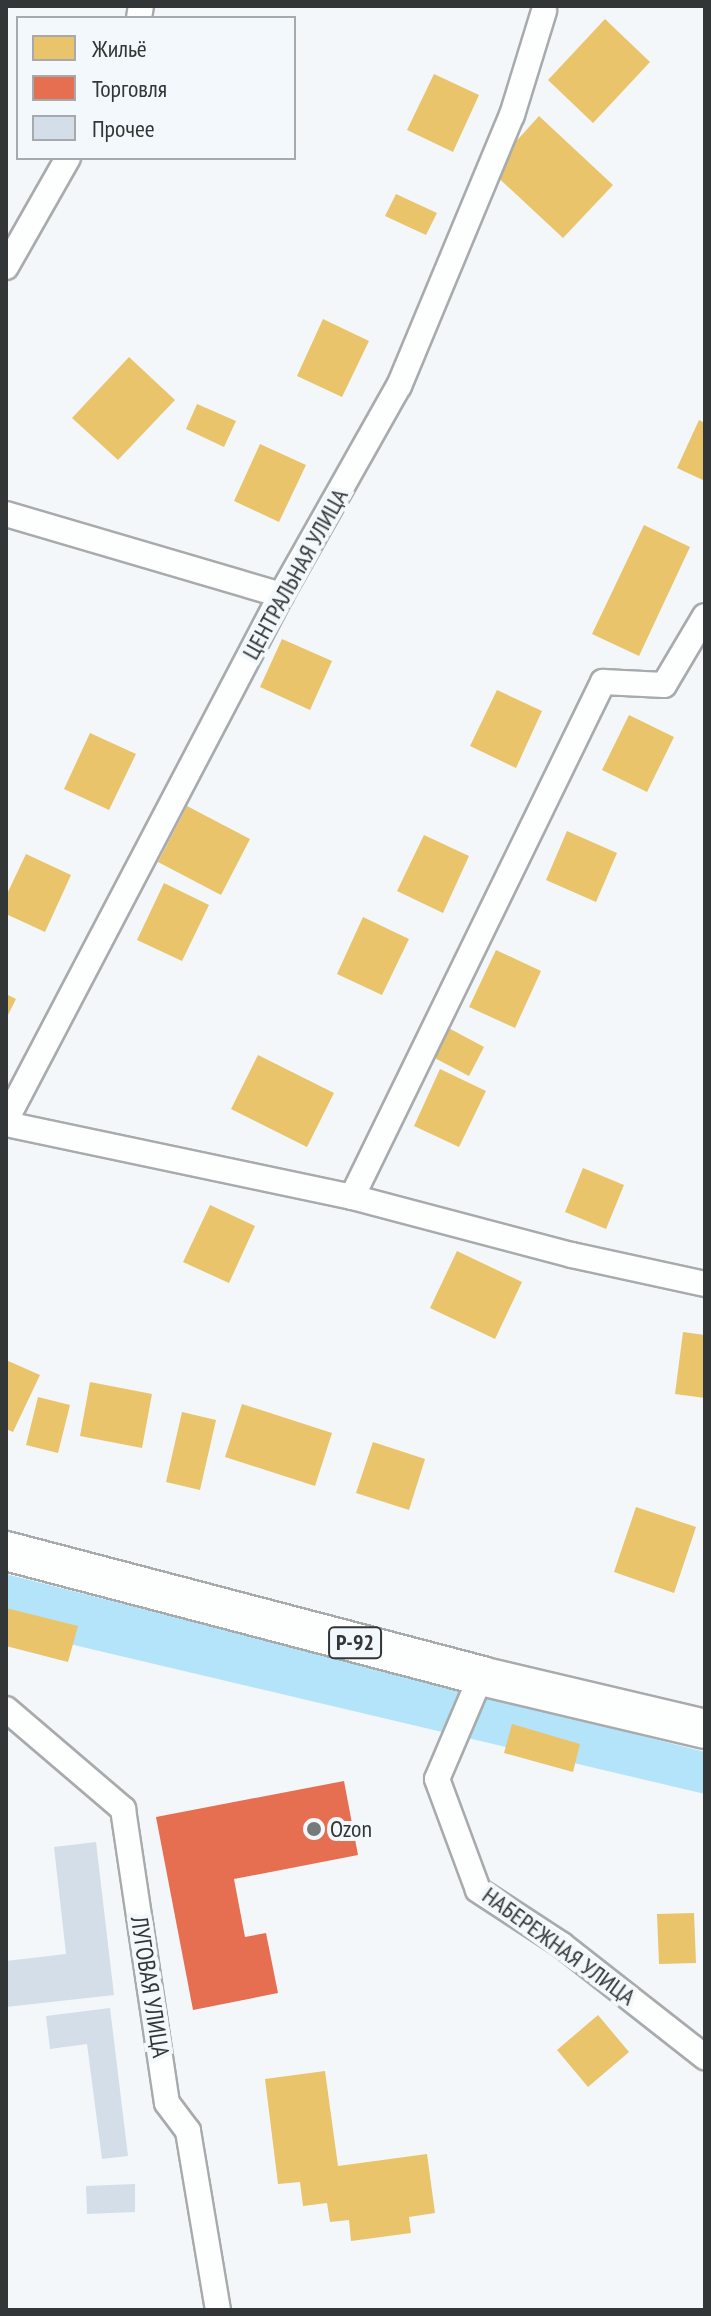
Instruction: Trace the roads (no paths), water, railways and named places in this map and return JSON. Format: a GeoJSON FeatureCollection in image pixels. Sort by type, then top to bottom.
{"type":"FeatureCollection","features":[{"type":"Feature","properties":{"kind":"main road","name":"Р-92"},"geometry":{"type":"LineString","coordinates":[[6,1551],[481,1676],[705,1729]]}},
{"type":"Feature","properties":{"kind":"street","name":"ЦЕНТРАЛЬНАЯ УЛИЦА"},"geometry":{"type":"LineString","coordinates":[[6,1122],[281,595],[399,386],[512,115],[544,11]]}},
{"type":"Feature","properties":{"kind":"street"},"geometry":{"type":"LineString","coordinates":[[6,267],[67,160]]}},
{"type":"Feature","properties":{"kind":"street"},"geometry":{"type":"LineString","coordinates":[[6,514],[281,595]]}},
{"type":"Feature","properties":{"kind":"street"},"geometry":{"type":"LineString","coordinates":[[352,1197],[603,682],[664,685],[705,616]]}},
{"type":"Feature","properties":{"kind":"street"},"geometry":{"type":"LineString","coordinates":[[6,1122],[352,1197],[572,1255],[705,1284]]}},
{"type":"Feature","properties":{"kind":"street","name":"НАБЕРЕЖНАЯ УЛИЦА"},"geometry":{"type":"LineString","coordinates":[[481,1676],[437,1779],[478,1890],[562,1945],[705,2057]]}},
{"type":"Feature","properties":{"kind":"street","name":"ЛУГОВАЯ УЛИЦА"},"geometry":{"type":"LineString","coordinates":[[6,1709],[123,1809],[167,2103],[188,2131],[218,2310]]}},
{"type":"Feature","properties":{"kind":"place","name":"Ozon"},"geometry":{"type":"Point","coordinates":[314,1829]}}]}
